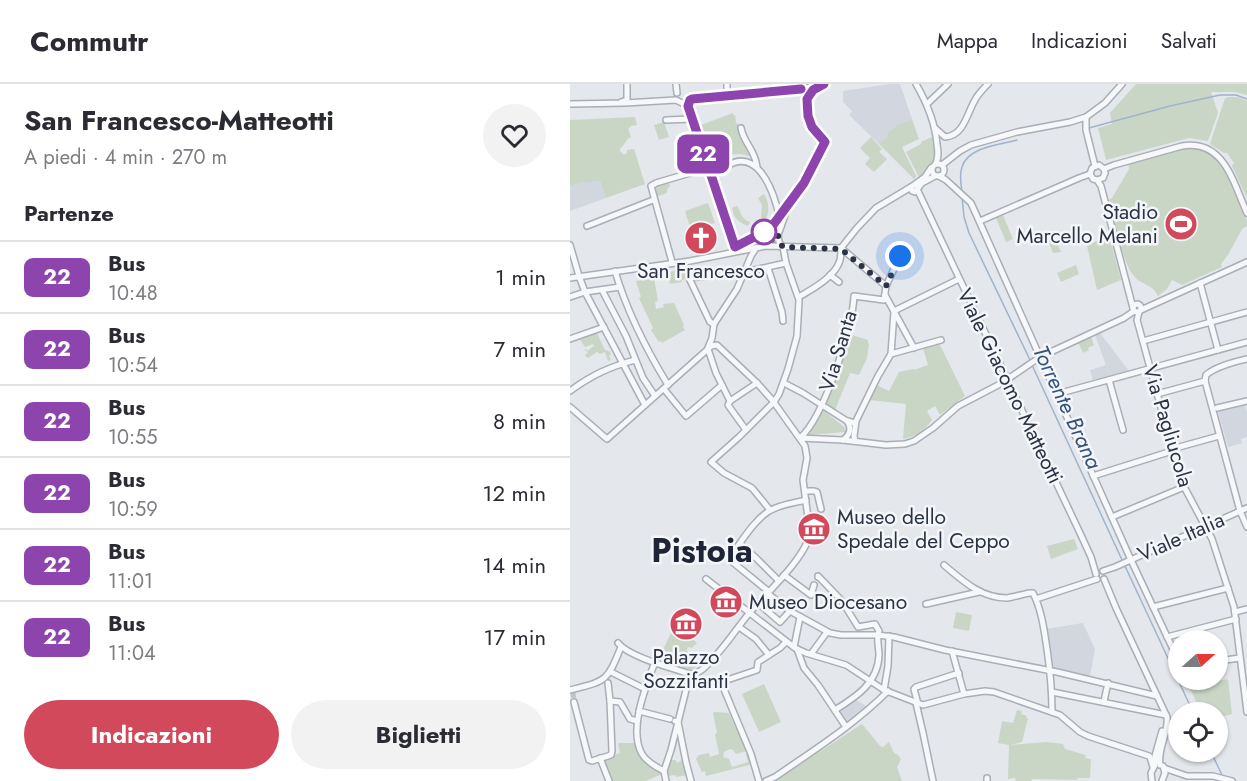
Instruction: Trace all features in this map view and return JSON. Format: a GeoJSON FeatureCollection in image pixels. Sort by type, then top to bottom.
{"type":"FeatureCollection","features":[{"type":"Feature","properties":{"kind":"street"},"geometry":{"type":"LineString","coordinates":[[627,84],[627,99]]}},
{"type":"Feature","properties":{"kind":"street"},"geometry":{"type":"LineString","coordinates":[[676,84],[677,93]]}},
{"type":"Feature","properties":{"kind":"street"},"geometry":{"type":"LineString","coordinates":[[727,84],[727,95]]}},
{"type":"Feature","properties":{"kind":"street"},"geometry":{"type":"LineString","coordinates":[[916,84],[935,128],[938,156],[932,172],[944,178],[968,199],[980,221],[1038,358],[1057,394],[1112,517],[1129,561],[1167,637],[1236,619]]}},
{"type":"Feature","properties":{"kind":"street"},"geometry":{"type":"LineString","coordinates":[[927,105],[948,84]]}},
{"type":"Feature","properties":{"kind":"street"},"geometry":{"type":"LineString","coordinates":[[935,128],[945,137],[955,134],[976,98],[988,84]]}},
{"type":"Feature","properties":{"kind":"street"},"geometry":{"type":"LineString","coordinates":[[914,190],[936,166],[963,148],[1017,132],[1086,117],[1105,103],[1122,84]]}},
{"type":"Feature","properties":{"kind":"street"},"geometry":{"type":"LineString","coordinates":[[716,183],[708,169],[688,106],[691,99],[821,86]]}},
{"type":"Feature","properties":{"kind":"street"},"geometry":{"type":"LineString","coordinates":[[807,99],[811,92],[821,86]]}},
{"type":"Feature","properties":{"kind":"street"},"geometry":{"type":"LineString","coordinates":[[770,510],[749,486],[724,473],[711,462],[774,402],[784,383],[797,336],[799,297],[778,235],[789,204],[804,183],[824,144],[824,139],[812,127],[808,116],[807,99],[801,89]]}},
{"type":"Feature","properties":{"kind":"street"},"geometry":{"type":"LineString","coordinates":[[620,102],[627,99]]}},
{"type":"Feature","properties":{"kind":"street"},"geometry":{"type":"LineString","coordinates":[[627,99],[628,102],[633,102]]}},
{"type":"Feature","properties":{"kind":"street"},"geometry":{"type":"LineString","coordinates":[[570,104],[678,100],[688,106]]}},
{"type":"Feature","properties":{"kind":"street"},"geometry":{"type":"LineString","coordinates":[[1086,117],[1086,130],[1095,166]]}},
{"type":"Feature","properties":{"kind":"street"},"geometry":{"type":"LineString","coordinates":[[666,120],[692,119]]}},
{"type":"Feature","properties":{"kind":"street"},"geometry":{"type":"LineString","coordinates":[[1078,120],[1086,130]]}},
{"type":"Feature","properties":{"kind":"street"},"geometry":{"type":"LineString","coordinates":[[741,128],[754,154],[757,167],[770,188],[781,226]]}},
{"type":"Feature","properties":{"kind":"street"},"geometry":{"type":"LineString","coordinates":[[1090,174],[1095,166],[1101,166],[1104,169],[1182,146],[1203,147],[1214,152],[1223,161],[1247,213]]}},
{"type":"Feature","properties":{"kind":"street"},"geometry":{"type":"LineString","coordinates":[[727,166],[742,161],[757,167]]}},
{"type":"Feature","properties":{"kind":"street"},"geometry":{"type":"LineString","coordinates":[[799,297],[819,285],[830,274],[840,262],[841,249],[873,210],[901,194],[914,190],[922,183],[942,175],[944,171],[936,166]]}},
{"type":"Feature","properties":{"kind":"street"},"geometry":{"type":"LineString","coordinates":[[672,262],[653,200],[651,186],[708,169]]}},
{"type":"Feature","properties":{"kind":"street"},"geometry":{"type":"LineString","coordinates":[[1099,180],[1105,173],[1104,169]]}},
{"type":"Feature","properties":{"kind":"street"},"geometry":{"type":"LineString","coordinates":[[1090,174],[1099,180]]}},
{"type":"Feature","properties":{"kind":"street"},"geometry":{"type":"LineString","coordinates":[[980,221],[1090,174]]}},
{"type":"Feature","properties":{"kind":"street"},"geometry":{"type":"LineString","coordinates":[[1099,180],[1136,310]]}},
{"type":"Feature","properties":{"kind":"street","name":"Viale Giacomo Matteotti"},"geometry":{"type":"LineString","coordinates":[[914,190],[1101,575],[1164,712]]}},
{"type":"Feature","properties":{"kind":"street"},"geometry":{"type":"LineString","coordinates":[[587,226],[653,200]]}},
{"type":"Feature","properties":{"kind":"street"},"geometry":{"type":"LineString","coordinates":[[766,246],[778,235]]}},
{"type":"Feature","properties":{"kind":"street"},"geometry":{"type":"LineString","coordinates":[[570,245],[585,292],[645,405]]}},
{"type":"Feature","properties":{"kind":"street"},"geometry":{"type":"LineString","coordinates":[[570,278],[700,259],[741,248],[766,246],[841,249],[886,286]]}},
{"type":"Feature","properties":{"kind":"street"},"geometry":{"type":"LineString","coordinates":[[746,430],[728,404],[730,400],[708,350],[714,324],[737,289],[756,248]]}},
{"type":"Feature","properties":{"kind":"street"},"geometry":{"type":"LineString","coordinates":[[900,256],[886,286],[885,294],[914,348]]}},
{"type":"Feature","properties":{"kind":"street"},"geometry":{"type":"LineString","coordinates":[[800,438],[892,445],[914,441],[958,406],[1007,380],[1038,358],[1136,310],[1247,262]]}},
{"type":"Feature","properties":{"kind":"street"},"geometry":{"type":"LineString","coordinates":[[714,324],[710,322],[689,278],[745,273],[786,263]]}},
{"type":"Feature","properties":{"kind":"street"},"geometry":{"type":"LineString","coordinates":[[768,268],[783,321]]}},
{"type":"Feature","properties":{"kind":"street"},"geometry":{"type":"LineString","coordinates":[[615,271],[645,347],[666,387],[686,416],[722,385]]}},
{"type":"Feature","properties":{"kind":"street"},"geometry":{"type":"LineString","coordinates":[[830,274],[839,282]]}},
{"type":"Feature","properties":{"kind":"street"},"geometry":{"type":"LineString","coordinates":[[894,311],[959,279]]}},
{"type":"Feature","properties":{"kind":"street"},"geometry":{"type":"LineString","coordinates":[[1200,283],[1218,350]]}},
{"type":"Feature","properties":{"kind":"street"},"geometry":{"type":"LineString","coordinates":[[570,297],[585,292],[620,287]]}},
{"type":"Feature","properties":{"kind":"street"},"geometry":{"type":"LineString","coordinates":[[602,290],[623,330],[643,378],[655,396]]}},
{"type":"Feature","properties":{"kind":"street","name":"Via Santa"},"geometry":{"type":"LineString","coordinates":[[800,438],[808,430],[834,376],[852,315],[854,296],[884,300],[885,294]]}},
{"type":"Feature","properties":{"kind":"street","name":"Via Pagliucola"},"geometry":{"type":"LineString","coordinates":[[1136,310],[1172,450],[1184,487],[1212,539],[1235,612],[1247,712]]}},
{"type":"Feature","properties":{"kind":"street"},"geometry":{"type":"LineString","coordinates":[[855,441],[855,423],[891,354],[894,311]]}},
{"type":"Feature","properties":{"kind":"street"},"geometry":{"type":"LineString","coordinates":[[1143,340],[1247,312]]}},
{"type":"Feature","properties":{"kind":"street"},"geometry":{"type":"LineString","coordinates":[[570,339],[604,327]]}},
{"type":"Feature","properties":{"kind":"street"},"geometry":{"type":"LineString","coordinates":[[891,354],[941,340]]}},
{"type":"Feature","properties":{"kind":"street"},"geometry":{"type":"LineString","coordinates":[[1057,394],[1247,342]]}},
{"type":"Feature","properties":{"kind":"street"},"geometry":{"type":"LineString","coordinates":[[570,407],[607,439],[711,346],[717,345],[774,402],[805,446],[807,453],[804,476],[810,533],[808,541],[797,558],[698,673],[690,674],[655,662],[620,645],[607,681],[612,754],[591,761],[589,759],[574,702]]}},
{"type":"Feature","properties":{"kind":"street"},"geometry":{"type":"LineString","coordinates":[[1247,359],[1224,365],[1210,372],[1206,375],[1205,381],[1240,511],[1247,527]]}},
{"type":"Feature","properties":{"kind":"street"},"geometry":{"type":"LineString","coordinates":[[570,391],[595,374],[635,360]]}},
{"type":"Feature","properties":{"kind":"street"},"geometry":{"type":"LineString","coordinates":[[1109,380],[1123,430]]}},
{"type":"Feature","properties":{"kind":"street"},"geometry":{"type":"LineString","coordinates":[[1157,394],[1205,381]]}},
{"type":"Feature","properties":{"kind":"street"},"geometry":{"type":"LineString","coordinates":[[730,400],[757,383]]}},
{"type":"Feature","properties":{"kind":"street"},"geometry":{"type":"LineString","coordinates":[[784,383],[855,423]]}},
{"type":"Feature","properties":{"kind":"street"},"geometry":{"type":"LineString","coordinates":[[1217,408],[1247,400]]}},
{"type":"Feature","properties":{"kind":"street"},"geometry":{"type":"LineString","coordinates":[[843,440],[849,434],[848,421]]}},
{"type":"Feature","properties":{"kind":"street"},"geometry":{"type":"LineString","coordinates":[[1094,476],[1219,436]]}},
{"type":"Feature","properties":{"kind":"street"},"geometry":{"type":"LineString","coordinates":[[1112,517],[1184,487]]}},
{"type":"Feature","properties":{"kind":"street"},"geometry":{"type":"LineString","coordinates":[[805,491],[817,492],[821,509]]}},
{"type":"Feature","properties":{"kind":"street"},"geometry":{"type":"LineString","coordinates":[[806,500],[784,504],[770,510],[754,524],[730,558],[800,617],[827,632],[841,635],[889,636],[1050,670],[1157,696]]}},
{"type":"Feature","properties":{"kind":"street","name":"Viale Italia"},"geometry":{"type":"LineString","coordinates":[[1036,599],[1101,575],[1247,508]]}},
{"type":"Feature","properties":{"kind":"street"},"geometry":{"type":"LineString","coordinates":[[740,544],[778,580]]}},
{"type":"Feature","properties":{"kind":"street"},"geometry":{"type":"LineString","coordinates":[[944,565],[979,592],[990,596],[1007,598],[1032,592],[1042,617],[1050,670],[1052,712]]}},
{"type":"Feature","properties":{"kind":"street"},"geometry":{"type":"LineString","coordinates":[[783,575],[810,595],[814,585]]}},
{"type":"Feature","properties":{"kind":"street"},"geometry":{"type":"LineString","coordinates":[[818,576],[842,602],[858,627],[875,624],[879,631],[877,635],[879,657],[871,682],[835,710]]}},
{"type":"Feature","properties":{"kind":"street"},"geometry":{"type":"LineString","coordinates":[[706,579],[795,648],[846,664],[886,691],[917,703],[927,705],[964,694],[994,692],[1052,712],[1086,735],[1150,757],[1160,768],[1190,776],[1215,776],[1232,781]]}},
{"type":"Feature","properties":{"kind":"street"},"geometry":{"type":"LineString","coordinates":[[1153,607],[1228,588]]}},
{"type":"Feature","properties":{"kind":"street"},"geometry":{"type":"LineString","coordinates":[[926,604],[979,592]]}},
{"type":"Feature","properties":{"kind":"street"},"geometry":{"type":"LineString","coordinates":[[758,603],[780,622],[790,610]]}},
{"type":"Feature","properties":{"kind":"street"},"geometry":{"type":"LineString","coordinates":[[1235,612],[1247,609]]}},
{"type":"Feature","properties":{"kind":"street"},"geometry":{"type":"LineString","coordinates":[[765,624],[772,615]]}},
{"type":"Feature","properties":{"kind":"street"},"geometry":{"type":"LineString","coordinates":[[800,617],[795,648],[804,668],[846,727]]}},
{"type":"Feature","properties":{"kind":"street"},"geometry":{"type":"LineString","coordinates":[[739,627],[756,639],[769,655]]}},
{"type":"Feature","properties":{"kind":"street"},"geometry":{"type":"LineString","coordinates":[[812,654],[827,632]]}},
{"type":"Feature","properties":{"kind":"street"},"geometry":{"type":"LineString","coordinates":[[766,781],[776,777],[846,727],[868,710],[886,691],[889,636]]}},
{"type":"Feature","properties":{"kind":"street"},"geometry":{"type":"LineString","coordinates":[[1239,640],[1247,638]]}},
{"type":"Feature","properties":{"kind":"street"},"geometry":{"type":"LineString","coordinates":[[759,781],[751,754],[722,682],[755,671],[758,668],[758,662],[786,642]]}},
{"type":"Feature","properties":{"kind":"street"},"geometry":{"type":"LineString","coordinates":[[952,651],[964,694]]}},
{"type":"Feature","properties":{"kind":"street"},"geometry":{"type":"LineString","coordinates":[[1228,660],[1240,658]]}},
{"type":"Feature","properties":{"kind":"street"},"geometry":{"type":"LineString","coordinates":[[655,662],[639,711],[638,741],[642,754],[664,771]]}},
{"type":"Feature","properties":{"kind":"street"},"geometry":{"type":"LineString","coordinates":[[611,672],[645,689]]}},
{"type":"Feature","properties":{"kind":"street"},"geometry":{"type":"LineString","coordinates":[[933,781],[914,689],[959,673]]}},
{"type":"Feature","properties":{"kind":"street"},"geometry":{"type":"LineString","coordinates":[[666,781],[664,771],[671,750],[674,721],[690,674]]}},
{"type":"Feature","properties":{"kind":"street"},"geometry":{"type":"LineString","coordinates":[[1134,690],[1146,686],[1149,680]]}},
{"type":"Feature","properties":{"kind":"street"},"geometry":{"type":"LineString","coordinates":[[571,691],[607,681]]}},
{"type":"Feature","properties":{"kind":"street"},"geometry":{"type":"LineString","coordinates":[[1104,701],[1108,683]]}},
{"type":"Feature","properties":{"kind":"street"},"geometry":{"type":"LineString","coordinates":[[1052,692],[1164,712],[1164,724],[1155,756],[1162,781]]}},
{"type":"Feature","properties":{"kind":"street"},"geometry":{"type":"LineString","coordinates":[[610,701],[620,702],[630,719],[638,721]]}},
{"type":"Feature","properties":{"kind":"street"},"geometry":{"type":"LineString","coordinates":[[639,711],[674,721]]}},
{"type":"Feature","properties":{"kind":"street"},"geometry":{"type":"LineString","coordinates":[[674,721],[691,781]]}},
{"type":"Feature","properties":{"kind":"street"},"geometry":{"type":"LineString","coordinates":[[600,758],[609,781]]}},
{"type":"Feature","properties":{"kind":"street"},"geometry":{"type":"LineString","coordinates":[[1152,781],[1151,773],[1160,768]]}},
{"type":"Feature","properties":{"kind":"shaded area"},"geometry":{"type":"Polygon","coordinates":[[[900,84],[912,119],[899,124],[879,144],[849,115],[852,111],[843,102],[843,91],[900,84]]]}},
{"type":"Feature","properties":{"kind":"shaded area"},"geometry":{"type":"Polygon","coordinates":[[[600,181],[606,198],[570,211],[570,186],[600,181]]]}},
{"type":"Feature","properties":{"kind":"shaded area"},"geometry":{"type":"Polygon","coordinates":[[[1100,333],[1129,371],[1093,380],[1090,370],[1106,365],[1095,335],[1100,333]]]}},
{"type":"Feature","properties":{"kind":"shaded area"},"geometry":{"type":"Polygon","coordinates":[[[1245,405],[1247,437],[1241,439],[1242,443],[1228,447],[1218,412],[1245,405]]]}},
{"type":"Feature","properties":{"kind":"shaded area"},"geometry":{"type":"Polygon","coordinates":[[[1083,623],[1095,649],[1090,676],[1055,669],[1051,665],[1046,629],[1083,623]]]}},
{"type":"Feature","properties":{"kind":"shaded area"},"geometry":{"type":"Polygon","coordinates":[[[855,699],[869,708],[846,724],[837,711],[855,699]]]}},
{"type":"Feature","properties":{"kind":"green space"},"geometry":{"type":"Polygon","coordinates":[[[1136,84],[1247,84],[1247,95],[1234,92],[1211,92],[1218,113],[1208,141],[1189,138],[1106,160],[1098,128],[1112,124],[1110,113],[1136,84]]]}},
{"type":"Feature","properties":{"kind":"green space"},"geometry":{"type":"Polygon","coordinates":[[[1238,97],[1247,101],[1247,198],[1232,166],[1234,163],[1227,153],[1210,144],[1225,98],[1238,97]]]}},
{"type":"Feature","properties":{"kind":"green space"},"geometry":{"type":"Polygon","coordinates":[[[733,113],[741,135],[752,152],[749,156],[739,154],[726,157],[719,170],[713,172],[698,126],[733,113]]]}},
{"type":"Feature","properties":{"kind":"green space"},"geometry":{"type":"Polygon","coordinates":[[[635,117],[637,125],[628,129],[631,137],[620,151],[624,155],[627,150],[634,149],[645,184],[606,198],[600,181],[570,186],[570,120],[635,117]]]}},
{"type":"Feature","properties":{"kind":"green space"},"geometry":{"type":"Polygon","coordinates":[[[912,119],[919,139],[902,147],[916,176],[914,179],[879,144],[899,124],[912,119]]]}},
{"type":"Feature","properties":{"kind":"green space"},"geometry":{"type":"Polygon","coordinates":[[[664,122],[669,137],[659,140],[654,125],[664,122]]]}},
{"type":"Feature","properties":{"kind":"green space"},"geometry":{"type":"Polygon","coordinates":[[[934,136],[936,156],[932,169],[920,179],[906,152],[934,136]]]}},
{"type":"Feature","properties":{"kind":"green space"},"geometry":{"type":"Polygon","coordinates":[[[871,137],[882,149],[879,152],[887,159],[874,172],[865,164],[870,158],[860,148],[871,137]]]}},
{"type":"Feature","properties":{"kind":"green space","name":"Stadio Marcello Melani"},"geometry":{"type":"Polygon","coordinates":[[[1192,148],[1212,155],[1225,170],[1247,221],[1247,226],[1242,229],[1221,264],[1222,267],[1182,285],[1172,280],[1167,289],[1158,296],[1153,289],[1137,279],[1130,269],[1119,240],[1109,200],[1129,169],[1128,163],[1192,148]]]}},
{"type":"Feature","properties":{"kind":"green space"},"geometry":{"type":"Polygon","coordinates":[[[669,182],[667,193],[656,197],[655,186],[669,182]]]}},
{"type":"Feature","properties":{"kind":"green space"},"geometry":{"type":"Polygon","coordinates":[[[764,194],[768,207],[765,220],[761,217],[762,205],[758,198],[764,194]]]}},
{"type":"Feature","properties":{"kind":"green space"},"geometry":{"type":"Polygon","coordinates":[[[708,203],[715,223],[691,230],[685,211],[708,203]]]}},
{"type":"Feature","properties":{"kind":"green space"},"geometry":{"type":"Polygon","coordinates":[[[737,206],[743,217],[750,222],[748,226],[735,217],[732,208],[737,206]]]}},
{"type":"Feature","properties":{"kind":"green space"},"geometry":{"type":"Polygon","coordinates":[[[1003,215],[1013,239],[1006,242],[996,218],[1003,215]]]}},
{"type":"Feature","properties":{"kind":"green space"},"geometry":{"type":"Polygon","coordinates":[[[1052,232],[1061,252],[1053,253],[1046,235],[1052,232]]]}},
{"type":"Feature","properties":{"kind":"green space"},"geometry":{"type":"Polygon","coordinates":[[[1109,235],[1121,280],[1097,290],[1087,246],[1109,235]]]}},
{"type":"Feature","properties":{"kind":"green space"},"geometry":{"type":"Polygon","coordinates":[[[684,265],[687,279],[670,284],[668,273],[684,265]]]}},
{"type":"Feature","properties":{"kind":"green space"},"geometry":{"type":"Polygon","coordinates":[[[1076,265],[1079,274],[1061,282],[1057,273],[1076,265]]]}},
{"type":"Feature","properties":{"kind":"green space"},"geometry":{"type":"Polygon","coordinates":[[[654,278],[658,301],[655,302],[656,309],[664,307],[663,304],[674,303],[685,330],[662,343],[651,330],[653,328],[639,298],[641,297],[636,281],[654,278]]]}},
{"type":"Feature","properties":{"kind":"green space"},"geometry":{"type":"Polygon","coordinates":[[[596,331],[605,350],[611,354],[609,356],[611,360],[608,361],[605,352],[600,354],[597,352],[586,357],[588,353],[584,349],[587,351],[594,346],[593,344],[585,347],[579,338],[596,331]]]}},
{"type":"Feature","properties":{"kind":"green space"},"geometry":{"type":"Polygon","coordinates":[[[849,334],[868,340],[867,358],[859,375],[850,373],[835,410],[824,405],[849,334]]]}},
{"type":"Feature","properties":{"kind":"green space"},"geometry":{"type":"Polygon","coordinates":[[[1091,337],[1094,345],[1083,353],[1078,342],[1091,337]]]}},
{"type":"Feature","properties":{"kind":"green space"},"geometry":{"type":"Polygon","coordinates":[[[939,343],[965,396],[940,415],[935,406],[927,411],[932,420],[929,424],[916,435],[903,439],[906,404],[869,400],[877,385],[889,391],[899,372],[928,365],[923,348],[939,343]]]}},
{"type":"Feature","properties":{"kind":"green space"},"geometry":{"type":"Polygon","coordinates":[[[822,409],[844,427],[845,432],[809,435],[822,409]]]}},
{"type":"Feature","properties":{"kind":"green space"},"geometry":{"type":"Polygon","coordinates":[[[1074,539],[1078,549],[1051,559],[1047,546],[1074,539]]]}},
{"type":"Feature","properties":{"kind":"green space"},"geometry":{"type":"Polygon","coordinates":[[[956,612],[972,615],[969,631],[953,628],[956,612]]]}},
{"type":"Feature","properties":{"kind":"green space"},"geometry":{"type":"Polygon","coordinates":[[[676,628],[686,638],[689,636],[697,643],[686,650],[688,652],[686,656],[697,666],[692,670],[686,671],[658,660],[672,631],[676,628]]]}},
{"type":"Feature","properties":{"kind":"green space"},"geometry":{"type":"Polygon","coordinates":[[[1228,679],[1232,714],[1228,715],[1228,702],[1196,702],[1191,690],[1228,690],[1228,679]]]}},
{"type":"Feature","properties":{"kind":"green space"},"geometry":{"type":"Polygon","coordinates":[[[764,684],[781,722],[759,732],[742,694],[764,684]]]}},
{"type":"Feature","properties":{"kind":"green space"},"geometry":{"type":"Polygon","coordinates":[[[1017,710],[1022,711],[1021,714],[1028,718],[1022,742],[1010,745],[1046,742],[1063,744],[1065,749],[1086,755],[1085,758],[1091,759],[1090,778],[1032,779],[1031,781],[1008,779],[1009,745],[998,743],[1002,721],[1013,723],[1017,710]]]}},
{"type":"Feature","properties":{"kind":"green space"},"geometry":{"type":"Polygon","coordinates":[[[713,713],[729,713],[747,751],[736,754],[730,749],[724,752],[723,757],[729,759],[732,767],[748,762],[746,754],[748,753],[753,764],[706,776],[696,759],[699,755],[709,753],[710,757],[719,754],[713,713]]]}},
{"type":"Feature","properties":{"kind":"green space"},"geometry":{"type":"Polygon","coordinates":[[[862,724],[880,746],[883,747],[889,742],[894,753],[901,759],[897,767],[902,781],[775,781],[862,724]]]}},
{"type":"Feature","properties":{"kind":"green space"},"geometry":{"type":"Polygon","coordinates":[[[618,743],[636,743],[642,757],[662,774],[646,781],[611,781],[602,759],[620,753],[618,743]]]}},
{"type":"Feature","properties":{"kind":"green space"},"geometry":{"type":"Polygon","coordinates":[[[684,759],[688,775],[668,776],[669,760],[676,760],[677,763],[684,759]]]}},
{"type":"Feature","properties":{"kind":"waterway","name":"Torrente Brana"},"geometry":{"type":"LineString","coordinates":[[1089,128],[1220,95],[1236,95],[1247,99]]}},
{"type":"Feature","properties":{"kind":"waterway","name":"Torrente Brana"},"geometry":{"type":"LineString","coordinates":[[962,192],[960,180],[965,160],[977,151],[1017,140]]}},
{"type":"Feature","properties":{"kind":"waterway","name":"Torrente Brana"},"geometry":{"type":"LineString","coordinates":[[962,197],[964,217],[969,233],[1030,360]]}},
{"type":"Feature","properties":{"kind":"waterway","name":"Torrente Brana"},"geometry":{"type":"LineString","coordinates":[[1032,365],[1123,562]]}},
{"type":"Feature","properties":{"kind":"waterway","name":"Torrente Brana"},"geometry":{"type":"LineString","coordinates":[[1125,566],[1188,702]]}},
{"type":"Feature","properties":{"kind":"waterway","name":"Torrente Brana"},"geometry":{"type":"LineString","coordinates":[[1216,762],[1222,775]]}},
{"type":"Feature","properties":{"kind":"tunnel"},"geometry":{"type":"LineString","coordinates":[[573,693],[574,702]]}},
{"type":"Feature","properties":{"kind":"bus line","name":"22"},"geometry":{"type":"LineString","coordinates":[[801,89],[690,100],[688,106],[735,247],[773,225],[804,183],[825,142],[812,127],[808,116],[807,99],[813,90],[824,84]]}},
{"type":"Feature","properties":{"kind":"place","name":"Stadio Marcello Melani"},"geometry":{"type":"Point","coordinates":[1181,224]}},
{"type":"Feature","properties":{"kind":"place","name":"San Francesco"},"geometry":{"type":"Point","coordinates":[701,238]}},
{"type":"Feature","properties":{"kind":"place","name":"Museo dello Spedale del Ceppo"},"geometry":{"type":"Point","coordinates":[814,529]}},
{"type":"Feature","properties":{"kind":"place","name":"Museo Diocesano"},"geometry":{"type":"Point","coordinates":[726,602]}},
{"type":"Feature","properties":{"kind":"place","name":"Palazzo Sozzifanti"},"geometry":{"type":"Point","coordinates":[686,624]}},
{"type":"Feature","properties":{"kind":"district","name":"Pistoia"},"geometry":{"type":"Point","coordinates":[702,550]}},
{"type":"Feature","properties":{"kind":"route"},"geometry":{"type":"LineString","coordinates":[[764,232],[773,241],[778,235],[783,247],[841,249],[886,286],[900,256]]}}]}
